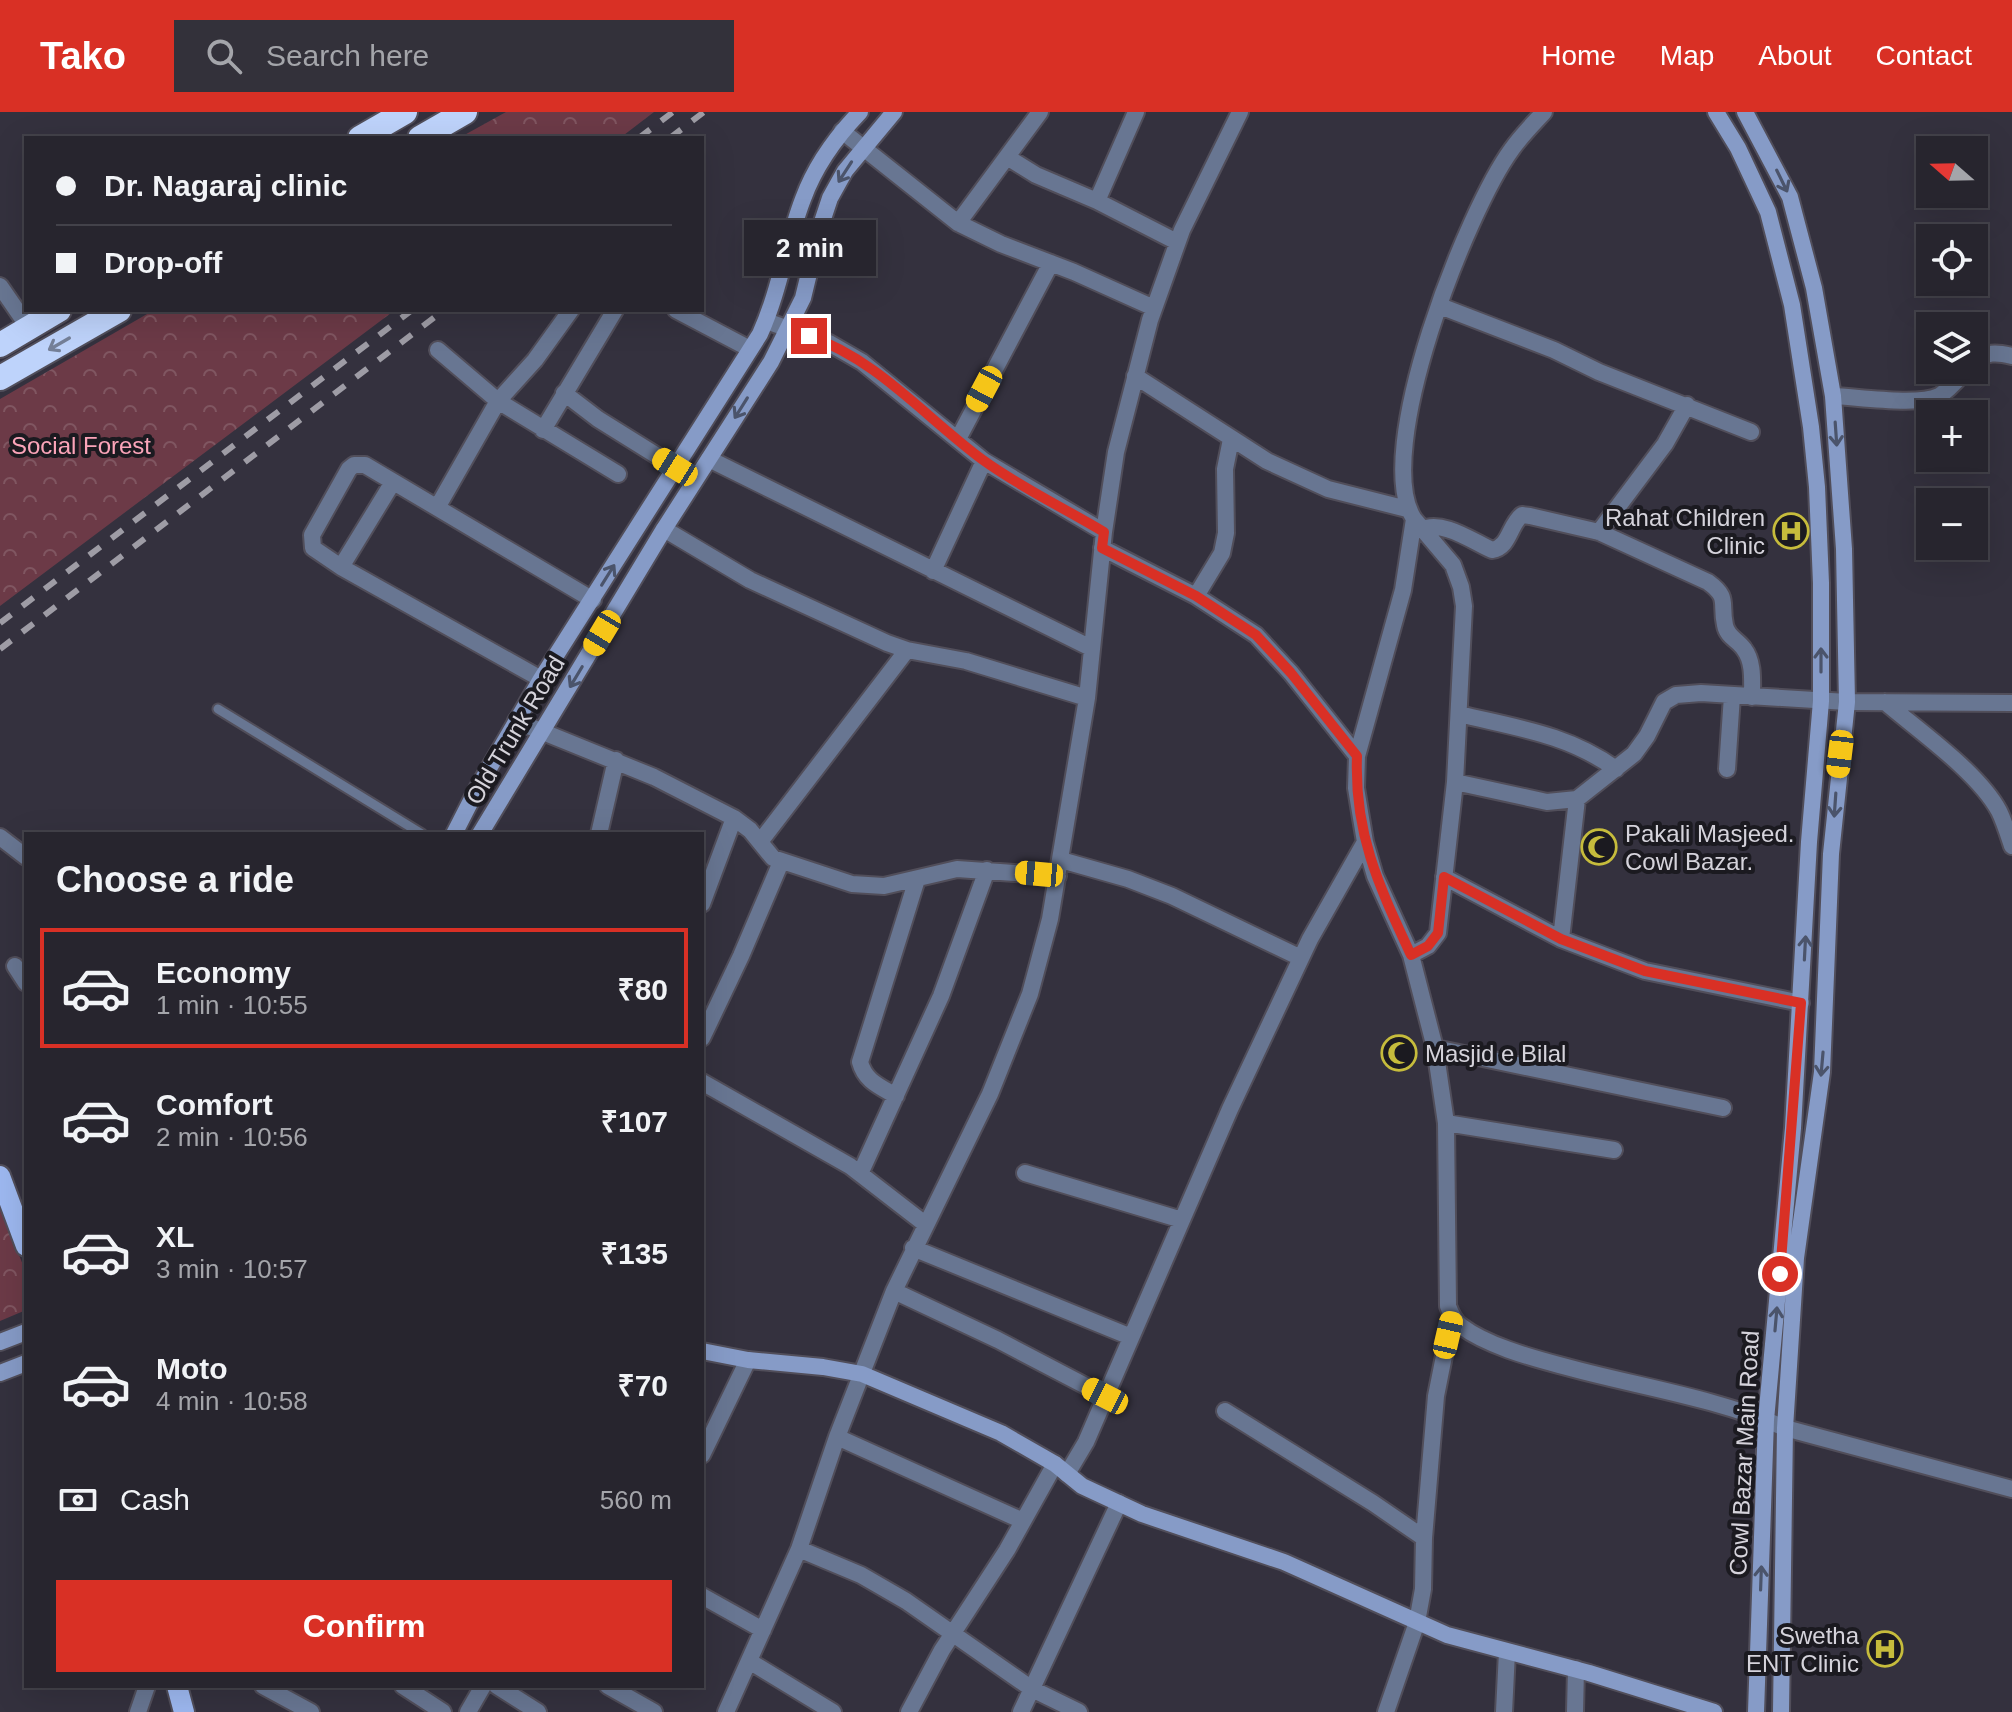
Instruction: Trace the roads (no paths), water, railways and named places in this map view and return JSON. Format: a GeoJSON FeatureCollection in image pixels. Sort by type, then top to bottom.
{"type":"FeatureCollection","features":[{"type":"Feature","properties":{"kind":"highway"},"geometry":{"type":"LineString","coordinates":[[363,136],[405,112]]}},
{"type":"Feature","properties":{"kind":"highway"},"geometry":{"type":"LineString","coordinates":[[423,136],[465,112]]}},
{"type":"Feature","properties":{"kind":"highway"},"geometry":{"type":"LineString","coordinates":[[0,345],[56,312]]}},
{"type":"Feature","properties":{"kind":"highway"},"geometry":{"type":"LineString","coordinates":[[0,378],[116,312]]}},
{"type":"Feature","properties":{"kind":"main road"},"geometry":{"type":"LineString","coordinates":[[0,1176],[24,1241]]}},
{"type":"Feature","properties":{"kind":"street"},"geometry":{"type":"LineString","coordinates":[[455,832],[541,679],[766,321],[799,209],[817,169],[842,131],[860,112]]}},
{"type":"Feature","properties":{"kind":"street","name":"Old Trunk Road"},"geometry":{"type":"LineString","coordinates":[[481,832],[664,529],[771,362],[803,298],[830,198],[845,171],[894,112]]}},
{"type":"Feature","properties":{"kind":"street"},"geometry":{"type":"LineString","coordinates":[[958,223],[1040,112]]}},
{"type":"Feature","properties":{"kind":"street"},"geometry":{"type":"LineString","coordinates":[[1097,201],[1136,112]]}},
{"type":"Feature","properties":{"kind":"street"},"geometry":{"type":"LineString","coordinates":[[726,1712],[799,1549],[837,1437],[894,1291],[990,1094],[1030,994],[1050,919],[1087,698],[1103,540],[1116,452],[1154,308],[1177,242],[1240,112]]}},
{"type":"Feature","properties":{"kind":"street"},"geometry":{"type":"LineString","coordinates":[[1544,112],[1510,151],[1477,214],[1440,306],[1410,410],[1402,476],[1414,520],[1399,605],[1357,756],[1356,788],[1365,842],[1375,876],[1411,955],[1435,1048],[1446,1123],[1448,1306],[1463,1328],[1523,1355],[1694,1398],[1785,1428],[2012,1489]]}},
{"type":"Feature","properties":{"kind":"street","name":"Cowl Bazar Main Road"},"geometry":{"type":"LineString","coordinates":[[1716,112],[1738,148],[1768,212],[1794,318],[1811,427],[1821,583],[1821,701],[1809,842],[1793,1128],[1766,1420],[1756,1712]]}},
{"type":"Feature","properties":{"kind":"street"},"geometry":{"type":"LineString","coordinates":[[1745,112],[1790,197],[1814,288],[1833,396],[1844,549],[1847,702],[1831,854],[1822,1072],[1796,1258],[1785,1428],[1781,1712]]}},
{"type":"Feature","properties":{"kind":"street"},"geometry":{"type":"LineString","coordinates":[[842,131],[958,223],[1154,308]]}},
{"type":"Feature","properties":{"kind":"street"},"geometry":{"type":"LineString","coordinates":[[1007,157],[1063,188],[1097,201],[1177,242]]}},
{"type":"Feature","properties":{"kind":"street"},"geometry":{"type":"LineString","coordinates":[[958,439],[1051,263]]}},
{"type":"Feature","properties":{"kind":"street"},"geometry":{"type":"LineString","coordinates":[[0,286],[29,328]]}},
{"type":"Feature","properties":{"kind":"street"},"geometry":{"type":"LineString","coordinates":[[1440,306],[1751,432]]}},
{"type":"Feature","properties":{"kind":"street"},"geometry":{"type":"LineString","coordinates":[[438,506],[498,401],[535,360],[570,312]]}},
{"type":"Feature","properties":{"kind":"street"},"geometry":{"type":"LineString","coordinates":[[543,430],[614,312]]}},
{"type":"Feature","properties":{"kind":"street"},"geometry":{"type":"LineString","coordinates":[[680,312],[750,349]]}},
{"type":"Feature","properties":{"kind":"street"},"geometry":{"type":"LineString","coordinates":[[1794,318],[1818,315]]}},
{"type":"Feature","properties":{"kind":"street"},"geometry":{"type":"LineString","coordinates":[[766,321],[829,343],[862,362],[984,461],[1103,540],[1256,635],[1291,673],[1357,756]]}},
{"type":"Feature","properties":{"kind":"street"},"geometry":{"type":"LineString","coordinates":[[438,350],[498,401],[618,474]]}},
{"type":"Feature","properties":{"kind":"street"},"geometry":{"type":"LineString","coordinates":[[1988,353],[2012,356]]}},
{"type":"Feature","properties":{"kind":"street"},"geometry":{"type":"LineString","coordinates":[[1135,376],[1267,461],[1328,489],[1430,526],[1441,527],[1492,550],[1505,543],[1517,518],[1522,515],[1599,532],[1708,582],[1724,599],[1725,625],[1729,635],[1743,646],[1750,659],[1752,697]]}},
{"type":"Feature","properties":{"kind":"street"},"geometry":{"type":"LineString","coordinates":[[1833,396],[1922,400],[1937,397],[1953,384]]}},
{"type":"Feature","properties":{"kind":"street"},"geometry":{"type":"LineString","coordinates":[[564,393],[598,419],[675,467]]}},
{"type":"Feature","properties":{"kind":"street"},"geometry":{"type":"LineString","coordinates":[[1599,532],[1665,444],[1687,405]]}},
{"type":"Feature","properties":{"kind":"street"},"geometry":{"type":"LineString","coordinates":[[1196,596],[1222,553],[1228,514],[1225,469],[1231,439]]}},
{"type":"Feature","properties":{"kind":"street"},"geometry":{"type":"LineString","coordinates":[[709,459],[1091,648]]}},
{"type":"Feature","properties":{"kind":"street"},"geometry":{"type":"LineString","coordinates":[[933,571],[984,461]]}},
{"type":"Feature","properties":{"kind":"street"},"geometry":{"type":"LineString","coordinates":[[541,679],[341,567],[313,548],[312,535],[349,469],[354,465],[365,465],[593,600]]}},
{"type":"Feature","properties":{"kind":"street"},"geometry":{"type":"LineString","coordinates":[[341,567],[393,482]]}},
{"type":"Feature","properties":{"kind":"street"},"geometry":{"type":"LineString","coordinates":[[1411,955],[1428,946],[1438,933],[1455,782],[1464,606],[1453,565],[1414,520]]}},
{"type":"Feature","properties":{"kind":"street"},"geometry":{"type":"LineString","coordinates":[[664,529],[750,580],[907,650],[966,661],[1087,698]]}},
{"type":"Feature","properties":{"kind":"street"},"geometry":{"type":"LineString","coordinates":[[760,842],[907,650]]}},
{"type":"Feature","properties":{"kind":"street"},"geometry":{"type":"LineString","coordinates":[[1455,782],[1547,802],[1577,799],[1634,754],[1664,702],[1676,695],[1701,693],[1847,702],[2012,703]]}},
{"type":"Feature","properties":{"kind":"street"},"geometry":{"type":"LineString","coordinates":[[1727,769],[1732,696]]}},
{"type":"Feature","properties":{"kind":"street"},"geometry":{"type":"LineString","coordinates":[[1885,702],[1986,792],[1998,810],[2012,846]]}},
{"type":"Feature","properties":{"kind":"street"},"geometry":{"type":"LineString","coordinates":[[1459,714],[1562,740],[1596,755],[1616,769]]}},
{"type":"Feature","properties":{"kind":"street"},"geometry":{"type":"LineString","coordinates":[[516,721],[616,760],[734,818],[750,830],[773,858],[781,862],[852,884],[884,886],[957,869],[1059,868],[1128,879],[1172,896],[1301,958]]}},
{"type":"Feature","properties":{"kind":"street"},"geometry":{"type":"LineString","coordinates":[[599,832],[616,760]]}},
{"type":"Feature","properties":{"kind":"street"},"geometry":{"type":"LineString","coordinates":[[1561,939],[1577,799]]}},
{"type":"Feature","properties":{"kind":"street"},"geometry":{"type":"LineString","coordinates":[[704,899],[734,818]]}},
{"type":"Feature","properties":{"kind":"street"},"geometry":{"type":"LineString","coordinates":[[0,837],[24,855]]}},
{"type":"Feature","properties":{"kind":"street"},"geometry":{"type":"LineString","coordinates":[[909,1712],[952,1633],[1023,1521],[1061,1469],[1086,1442],[1301,958],[1365,842]]}},
{"type":"Feature","properties":{"kind":"street"},"geometry":{"type":"LineString","coordinates":[[704,1034],[781,862]]}},
{"type":"Feature","properties":{"kind":"street"},"geometry":{"type":"LineString","coordinates":[[860,1174],[941,996],[987,870]]}},
{"type":"Feature","properties":{"kind":"street"},"geometry":{"type":"LineString","coordinates":[[1444,877],[1561,939],[1645,971],[1801,999],[1826,996]]}},
{"type":"Feature","properties":{"kind":"street"},"geometry":{"type":"LineString","coordinates":[[896,1096],[868,1080],[860,1062],[917,879]]}},
{"type":"Feature","properties":{"kind":"street"},"geometry":{"type":"LineString","coordinates":[[15,966],[24,980]]}},
{"type":"Feature","properties":{"kind":"street"},"geometry":{"type":"LineString","coordinates":[[1435,1048],[1723,1108]]}},
{"type":"Feature","properties":{"kind":"street"},"geometry":{"type":"LineString","coordinates":[[704,1083],[860,1174],[925,1224]]}},
{"type":"Feature","properties":{"kind":"street"},"geometry":{"type":"LineString","coordinates":[[1446,1123],[1614,1150]]}},
{"type":"Feature","properties":{"kind":"street"},"geometry":{"type":"LineString","coordinates":[[1025,1173],[1182,1220]]}},
{"type":"Feature","properties":{"kind":"street"},"geometry":{"type":"LineString","coordinates":[[913,1248],[1131,1337]]}},
{"type":"Feature","properties":{"kind":"street"},"geometry":{"type":"LineString","coordinates":[[894,1291],[998,1340],[1105,1396]]}},
{"type":"Feature","properties":{"kind":"street"},"geometry":{"type":"LineString","coordinates":[[1386,1712],[1417,1622],[1423,1589],[1424,1538],[1436,1396],[1452,1316]]}},
{"type":"Feature","properties":{"kind":"street"},"geometry":{"type":"LineString","coordinates":[[0,1342],[24,1333]]}},
{"type":"Feature","properties":{"kind":"street"},"geometry":{"type":"LineString","coordinates":[[704,1351],[862,1374],[1001,1433],[1061,1469],[1082,1486],[1142,1514],[1284,1562],[1447,1635],[1576,1669],[1714,1712]]}},
{"type":"Feature","properties":{"kind":"street"},"geometry":{"type":"LineString","coordinates":[[704,1451],[748,1360]]}},
{"type":"Feature","properties":{"kind":"street"},"geometry":{"type":"LineString","coordinates":[[0,1373],[24,1364]]}},
{"type":"Feature","properties":{"kind":"street"},"geometry":{"type":"LineString","coordinates":[[1225,1411],[1424,1538]]}},
{"type":"Feature","properties":{"kind":"street"},"geometry":{"type":"LineString","coordinates":[[837,1437],[1023,1521]]}},
{"type":"Feature","properties":{"kind":"street"},"geometry":{"type":"LineString","coordinates":[[1021,1712],[1119,1503]]}},
{"type":"Feature","properties":{"kind":"street"},"geometry":{"type":"LineString","coordinates":[[799,1549],[861,1575],[906,1601],[1032,1689],[1079,1712]]}},
{"type":"Feature","properties":{"kind":"street"},"geometry":{"type":"LineString","coordinates":[[704,1597],[763,1630]]}},
{"type":"Feature","properties":{"kind":"street"},"geometry":{"type":"LineString","coordinates":[[1504,1712],[1507,1652]]}},
{"type":"Feature","properties":{"kind":"street"},"geometry":{"type":"LineString","coordinates":[[749,1661],[833,1712]]}},
{"type":"Feature","properties":{"kind":"street"},"geometry":{"type":"LineString","coordinates":[[1575,1712],[1576,1669]]}},
{"type":"Feature","properties":{"kind":"street"},"geometry":{"type":"LineString","coordinates":[[138,1712],[146,1688]]}},
{"type":"Feature","properties":{"kind":"street"},"geometry":{"type":"LineString","coordinates":[[267,1688],[311,1712]]}},
{"type":"Feature","properties":{"kind":"street"},"geometry":{"type":"LineString","coordinates":[[406,1688],[443,1712]]}},
{"type":"Feature","properties":{"kind":"street"},"geometry":{"type":"LineString","coordinates":[[468,1712],[482,1688]]}},
{"type":"Feature","properties":{"kind":"street"},"geometry":{"type":"LineString","coordinates":[[500,1688],[538,1712]]}},
{"type":"Feature","properties":{"kind":"street"},"geometry":{"type":"LineString","coordinates":[[612,1688],[654,1712]]}},
{"type":"Feature","properties":{"kind":"lane"},"geometry":{"type":"LineString","coordinates":[[218,709],[419,832]]}},
{"type":"Feature","properties":{"kind":"railway"},"geometry":{"type":"LineString","coordinates":[[642,136],[673,112]]}},
{"type":"Feature","properties":{"kind":"railway"},"geometry":{"type":"LineString","coordinates":[[673,136],[704,112]]}},
{"type":"Feature","properties":{"kind":"railway"},"geometry":{"type":"LineString","coordinates":[[0,623],[409,312]]}},
{"type":"Feature","properties":{"kind":"railway"},"geometry":{"type":"LineString","coordinates":[[0,649],[441,312]]}},
{"type":"Feature","properties":{"kind":"place","name":"Rahat Children Clinic"},"geometry":{"type":"Point","coordinates":[1791,531]}},
{"type":"Feature","properties":{"kind":"place","name":"Pakali Masjeed. Cowl Bazar."},"geometry":{"type":"Point","coordinates":[1599,847]}},
{"type":"Feature","properties":{"kind":"place","name":"Masjid e Bilal"},"geometry":{"type":"Point","coordinates":[1399,1053]}},
{"type":"Feature","properties":{"kind":"place","name":"Swetha ENT Clinic"},"geometry":{"type":"Point","coordinates":[1885,1649]}},
{"type":"Feature","properties":{"kind":"park label","name":"Social Forest"},"geometry":{"type":"Point","coordinates":[81,445]}}]}
